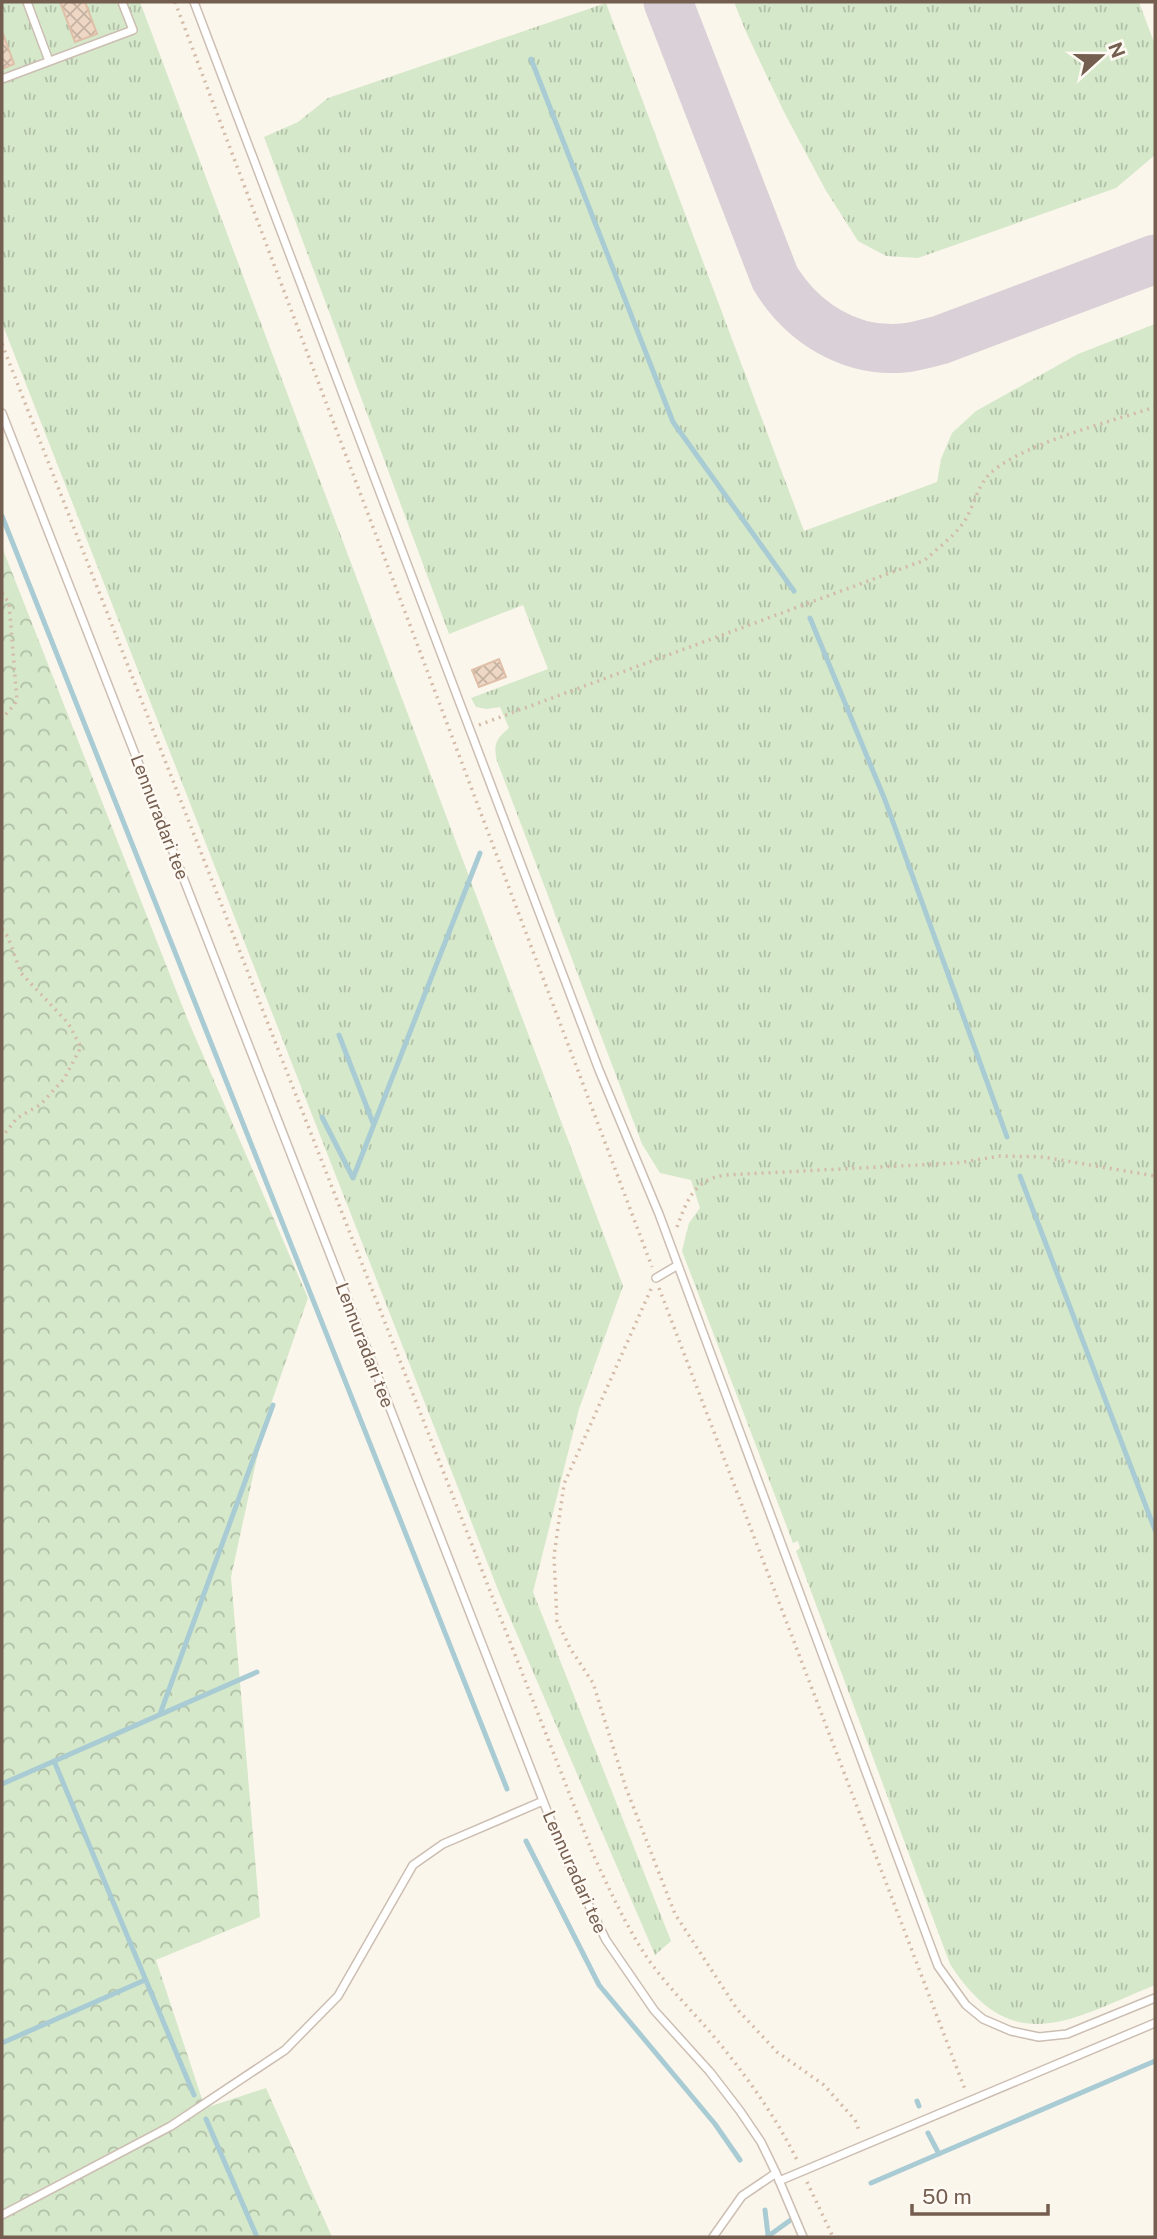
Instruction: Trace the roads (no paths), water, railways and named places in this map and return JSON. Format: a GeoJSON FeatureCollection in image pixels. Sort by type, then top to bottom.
{"type":"FeatureCollection","features":[{"type":"Feature","properties":{"kind":"lane"},"geometry":{"type":"LineString","coordinates":[[27,2],[49,61]]}},
{"type":"Feature","properties":{"kind":"lane"},"geometry":{"type":"LineString","coordinates":[[2,79],[133,30],[122,2]]}},
{"type":"Feature","properties":{"kind":"lane"},"geometry":{"type":"LineString","coordinates":[[194,2],[599,1070],[678,1265],[938,1966],[966,2005],[983,2019],[1011,2031],[1039,2038],[1067,2034],[1155,1998]]}},
{"type":"Feature","properties":{"kind":"lane","name":"Lennuradari tee"},"geometry":{"type":"LineString","coordinates":[[2,413],[565,1857],[606,1940],[654,2010],[710,2072],[761,2142],[803,2237]]}},
{"type":"Feature","properties":{"kind":"lane"},"geometry":{"type":"LineString","coordinates":[[656,1278],[678,1265]]}},
{"type":"Feature","properties":{"kind":"lane"},"geometry":{"type":"LineString","coordinates":[[2,2215],[171,2126],[285,2050],[338,1996],[413,1865],[443,1844],[543,1801]]}},
{"type":"Feature","properties":{"kind":"lane"},"geometry":{"type":"LineString","coordinates":[[779,2181],[1155,2023]]}},
{"type":"Feature","properties":{"kind":"lane"},"geometry":{"type":"LineString","coordinates":[[713,2237],[741,2196],[776,2173]]}},
{"type":"Feature","properties":{"kind":"waterway"},"geometry":{"type":"LineString","coordinates":[[531,59],[673,422],[794,591]]}},
{"type":"Feature","properties":{"kind":"waterway"},"geometry":{"type":"LineString","coordinates":[[2,516],[507,1789]]}},
{"type":"Feature","properties":{"kind":"waterway"},"geometry":{"type":"LineString","coordinates":[[810,618],[885,800],[1007,1137]]}},
{"type":"Feature","properties":{"kind":"waterway"},"geometry":{"type":"LineString","coordinates":[[322,1117],[353,1178],[480,853]]}},
{"type":"Feature","properties":{"kind":"waterway"},"geometry":{"type":"LineString","coordinates":[[339,1035],[373,1123]]}},
{"type":"Feature","properties":{"kind":"waterway"},"geometry":{"type":"LineString","coordinates":[[1020,1176],[1155,1530]]}},
{"type":"Feature","properties":{"kind":"waterway"},"geometry":{"type":"LineString","coordinates":[[160,1714],[273,1405]]}},
{"type":"Feature","properties":{"kind":"waterway"},"geometry":{"type":"LineString","coordinates":[[2,1784],[257,1672]]}},
{"type":"Feature","properties":{"kind":"waterway"},"geometry":{"type":"LineString","coordinates":[[54,1761],[194,2095]]}},
{"type":"Feature","properties":{"kind":"waterway"},"geometry":{"type":"LineString","coordinates":[[526,1841],[599,1985],[715,2124],[740,2160]]}},
{"type":"Feature","properties":{"kind":"waterway"},"geometry":{"type":"LineString","coordinates":[[2,2043],[145,1980]]}},
{"type":"Feature","properties":{"kind":"waterway"},"geometry":{"type":"LineString","coordinates":[[871,2183],[1155,2061]]}},
{"type":"Feature","properties":{"kind":"waterway"},"geometry":{"type":"LineString","coordinates":[[917,2101],[919,2106]]}},
{"type":"Feature","properties":{"kind":"waterway"},"geometry":{"type":"LineString","coordinates":[[206,2119],[257,2237]]}},
{"type":"Feature","properties":{"kind":"waterway"},"geometry":{"type":"LineString","coordinates":[[928,2133],[939,2154]]}},
{"type":"Feature","properties":{"kind":"waterway"},"geometry":{"type":"LineString","coordinates":[[765,2210],[768,2235]]}},
{"type":"Feature","properties":{"kind":"waterway"},"geometry":{"type":"LineString","coordinates":[[767,2237],[792,2219]]}}]}
